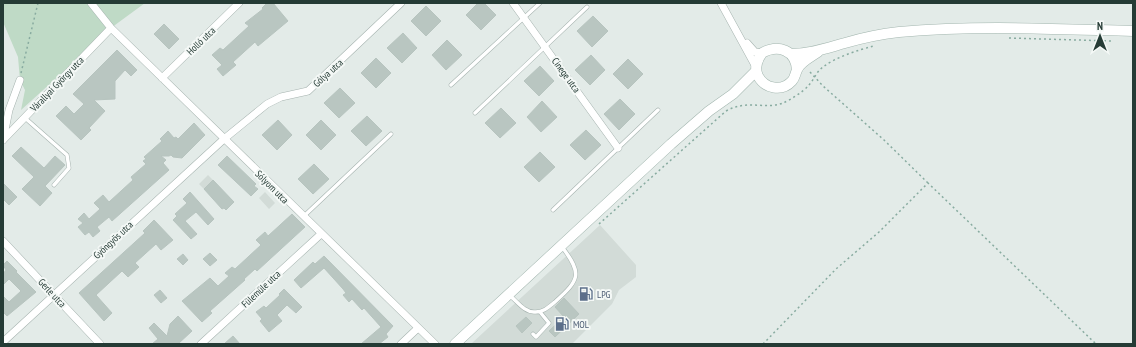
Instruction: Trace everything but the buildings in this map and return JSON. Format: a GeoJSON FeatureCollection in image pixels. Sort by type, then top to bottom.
{"type":"FeatureCollection","features":[{"type":"Feature","properties":{"kind":"main road"},"geometry":{"type":"LineString","coordinates":[[455,344],[671,144],[709,111],[733,94],[756,69],[762,53],[774,48],[781,48],[792,54],[819,50],[870,37],[936,29],[967,28],[1133,31]]}},
{"type":"Feature","properties":{"kind":"main road"},"geometry":{"type":"LineString","coordinates":[[733,94],[763,83],[773,88],[786,86],[794,78],[797,70],[819,50]]}},
{"type":"Feature","properties":{"kind":"main road"},"geometry":{"type":"LineString","coordinates":[[792,54],[797,70]]}},
{"type":"Feature","properties":{"kind":"main road"},"geometry":{"type":"LineString","coordinates":[[756,69],[763,83]]}},
{"type":"Feature","properties":{"kind":"street","name":"Sólyom utca"},"geometry":{"type":"LineString","coordinates":[[91,3],[111,28],[320,234],[435,344]]}},
{"type":"Feature","properties":{"kind":"street","name":"Holló utca"},"geometry":{"type":"LineString","coordinates":[[162,78],[239,3]]}},
{"type":"Feature","properties":{"kind":"street","name":"Gólya utca"},"geometry":{"type":"LineString","coordinates":[[224,139],[267,104],[281,97],[308,92],[402,3]]}},
{"type":"Feature","properties":{"kind":"street","name":"Cinege utca"},"geometry":{"type":"LineString","coordinates":[[513,3],[618,148]]}},
{"type":"Feature","properties":{"kind":"street"},"geometry":{"type":"LineString","coordinates":[[721,3],[741,37],[756,69]]}},
{"type":"Feature","properties":{"kind":"street","name":"Várallyai György utca"},"geometry":{"type":"LineString","coordinates":[[3,140],[111,28]]}},
{"type":"Feature","properties":{"kind":"street"},"geometry":{"type":"LineString","coordinates":[[741,37],[756,52],[762,53]]}},
{"type":"Feature","properties":{"kind":"street","name":"Várallyai György utca"},"geometry":{"type":"LineString","coordinates":[[3,140],[9,110],[20,80]]}},
{"type":"Feature","properties":{"kind":"street","name":"Gyöngyös utca"},"geometry":{"type":"LineString","coordinates":[[3,342],[224,139]]}},
{"type":"Feature","properties":{"kind":"street","name":"Fülemüle utca"},"geometry":{"type":"LineString","coordinates":[[201,344],[320,234]]}},
{"type":"Feature","properties":{"kind":"street","name":"Gerle utca"},"geometry":{"type":"LineString","coordinates":[[3,241],[100,344]]}},
{"type":"Feature","properties":{"kind":"street"},"geometry":{"type":"LineString","coordinates":[[401,344],[418,328]]}},
{"type":"Feature","properties":{"kind":"lane"},"geometry":{"type":"LineString","coordinates":[[451,85],[540,3]]}},
{"type":"Feature","properties":{"kind":"lane"},"geometry":{"type":"LineString","coordinates":[[475,113],[587,7]]}},
{"type":"Feature","properties":{"kind":"lane"},"geometry":{"type":"LineString","coordinates":[[553,210],[658,110]]}},
{"type":"Feature","properties":{"kind":"lane"},"geometry":{"type":"LineString","coordinates":[[25,118],[67,155],[69,168],[54,184]]}},
{"type":"Feature","properties":{"kind":"lane"},"geometry":{"type":"LineString","coordinates":[[303,217],[390,134]]}},
{"type":"Feature","properties":{"kind":"lane"},"geometry":{"type":"LineString","coordinates":[[508,294],[526,310],[535,313],[549,307],[572,287],[575,280],[573,263],[561,246]]}},
{"type":"Feature","properties":{"kind":"lane"},"geometry":{"type":"LineString","coordinates":[[533,334],[536,337],[549,323],[540,312]]}},
{"type":"Feature","properties":{"kind":"path"},"geometry":{"type":"LineString","coordinates":[[20,80],[38,3]]}},
{"type":"Feature","properties":{"kind":"path"},"geometry":{"type":"LineString","coordinates":[[1007,38],[1117,41]]}},
{"type":"Feature","properties":{"kind":"path"},"geometry":{"type":"LineString","coordinates":[[599,225],[726,111],[736,106],[748,104],[776,105],[783,103],[808,86],[822,67],[864,48],[879,45]]}},
{"type":"Feature","properties":{"kind":"path"},"geometry":{"type":"LineString","coordinates":[[810,72],[884,140],[1096,344]]}},
{"type":"Feature","properties":{"kind":"path"},"geometry":{"type":"LineString","coordinates":[[763,344],[836,269],[879,232],[928,183]]}},
{"type":"Feature","properties":{"kind":"shaded area"},"geometry":{"type":"Polygon","coordinates":[[[208,175],[213,180],[204,189],[199,184],[208,175]]]}},
{"type":"Feature","properties":{"kind":"shaded area"},"geometry":{"type":"Polygon","coordinates":[[[265,192],[275,203],[269,209],[259,198],[265,192]]]}},
{"type":"Feature","properties":{"kind":"shaded area"},"geometry":{"type":"Polygon","coordinates":[[[600,225],[636,265],[636,277],[619,290],[612,304],[572,344],[472,343],[600,225]]]}},
{"type":"Feature","properties":{"kind":"green space"},"geometry":{"type":"Polygon","coordinates":[[[3,3],[145,3],[115,25],[21,110],[25,90],[20,80],[18,57],[3,22],[3,3]]]}},
{"type":"Feature","properties":{"kind":"place","name":"LPG"},"geometry":{"type":"Point","coordinates":[586,294]}},
{"type":"Feature","properties":{"kind":"place","name":"MOL"},"geometry":{"type":"Point","coordinates":[562,324]}}]}
